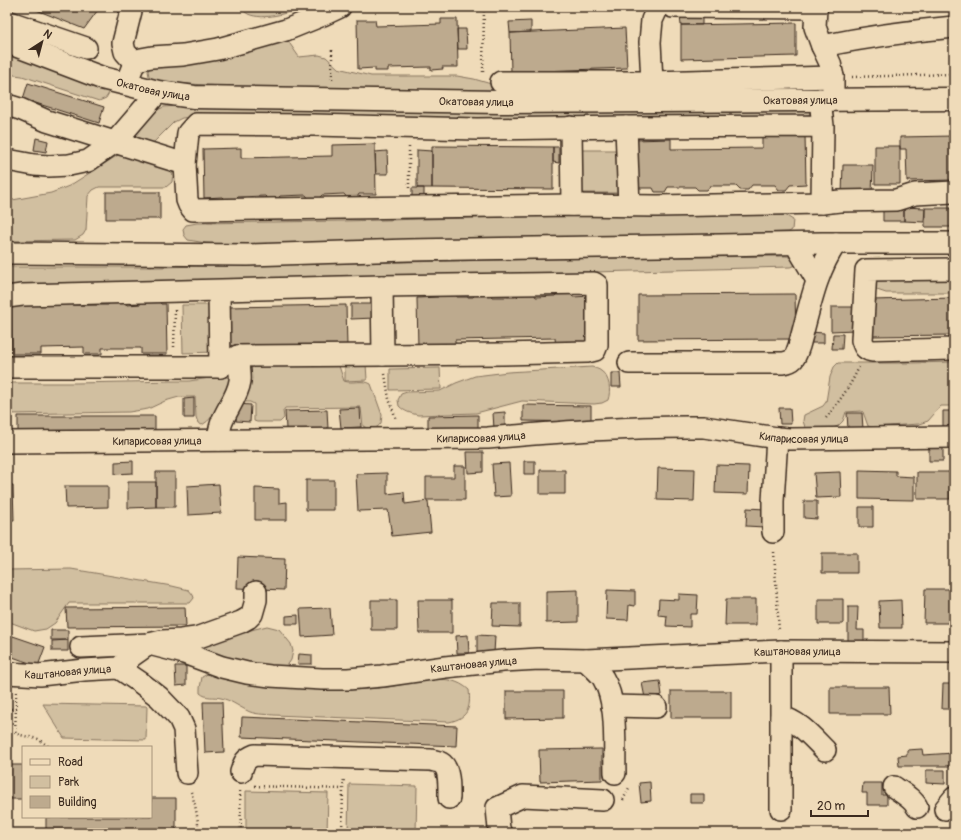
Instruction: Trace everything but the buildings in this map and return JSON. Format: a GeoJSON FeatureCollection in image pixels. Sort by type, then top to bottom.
{"type":"FeatureCollection","features":[{"type":"Feature","properties":{"kind":"main road","name":"Окатовая улица"},"geometry":{"type":"LineString","coordinates":[[7,42],[102,78],[158,92],[194,97],[485,102],[954,99]]}},
{"type":"Feature","properties":{"kind":"street"},"geometry":{"type":"LineString","coordinates":[[132,7],[123,43],[125,52],[135,63]]}},
{"type":"Feature","properties":{"kind":"street"},"geometry":{"type":"LineString","coordinates":[[128,84],[129,76],[135,63],[141,59],[183,55],[218,49],[286,30],[340,7]]}},
{"type":"Feature","properties":{"kind":"street"},"geometry":{"type":"LineString","coordinates":[[652,82],[650,42],[652,20],[658,7]]}},
{"type":"Feature","properties":{"kind":"street"},"geometry":{"type":"LineString","coordinates":[[673,7],[817,8],[815,27],[830,63],[833,77],[822,126],[822,203]]}},
{"type":"Feature","properties":{"kind":"street"},"geometry":{"type":"LineString","coordinates":[[7,21],[86,48]]}},
{"type":"Feature","properties":{"kind":"street"},"geometry":{"type":"LineString","coordinates":[[822,46],[887,34],[954,27]]}},
{"type":"Feature","properties":{"kind":"street"},"geometry":{"type":"LineString","coordinates":[[492,79],[652,82],[833,77]]}},
{"type":"Feature","properties":{"kind":"street"},"geometry":{"type":"LineString","coordinates":[[7,160],[42,166],[69,165],[88,161],[115,142],[158,92]]}},
{"type":"Feature","properties":{"kind":"street"},"geometry":{"type":"LineString","coordinates":[[7,106],[20,109],[47,121],[185,164]]}},
{"type":"Feature","properties":{"kind":"street"},"geometry":{"type":"LineString","coordinates":[[822,126],[477,129],[196,124],[188,132],[185,164],[187,200],[193,210],[572,205],[629,206],[822,203],[840,201],[896,200],[915,194],[954,192]]}},
{"type":"Feature","properties":{"kind":"street"},"geometry":{"type":"LineString","coordinates":[[571,127],[572,205]]}},
{"type":"Feature","properties":{"kind":"street"},"geometry":{"type":"LineString","coordinates":[[626,127],[629,206]]}},
{"type":"Feature","properties":{"kind":"street"},"geometry":{"type":"LineString","coordinates":[[7,252],[248,255],[408,250],[836,243],[954,243]]}},
{"type":"Feature","properties":{"kind":"street"},"geometry":{"type":"LineString","coordinates":[[629,363],[790,362],[795,357],[799,346],[817,280],[824,263],[836,243]]}},
{"type":"Feature","properties":{"kind":"street"},"geometry":{"type":"LineString","coordinates":[[798,244],[799,250],[817,280]]}},
{"type":"Feature","properties":{"kind":"street"},"geometry":{"type":"LineString","coordinates":[[954,269],[866,270],[862,340],[866,350],[872,351],[954,349]]}},
{"type":"Feature","properties":{"kind":"street"},"geometry":{"type":"LineString","coordinates":[[7,297],[22,295],[382,286],[594,283],[597,285],[597,345],[595,350],[587,352],[518,354],[238,356],[220,366],[7,367]]}},
{"type":"Feature","properties":{"kind":"street"},"geometry":{"type":"LineString","coordinates":[[382,286],[383,355]]}},
{"type":"Feature","properties":{"kind":"street"},"geometry":{"type":"LineString","coordinates":[[219,291],[220,366]]}},
{"type":"Feature","properties":{"kind":"street"},"geometry":{"type":"LineString","coordinates":[[219,440],[224,415],[231,403],[240,381],[238,356]]}},
{"type":"Feature","properties":{"kind":"street","name":"Кипарисовая улица"},"geometry":{"type":"LineString","coordinates":[[7,442],[488,438],[563,432],[693,427],[704,427],[777,438],[813,439],[954,437]]}},
{"type":"Feature","properties":{"kind":"street"},"geometry":{"type":"LineString","coordinates":[[773,532],[777,438]]}},
{"type":"Feature","properties":{"kind":"street"},"geometry":{"type":"LineString","coordinates":[[81,647],[149,644],[162,641],[196,638],[241,622],[252,614],[256,600],[256,592]]}},
{"type":"Feature","properties":{"kind":"street","name":"Каштановая улица"},"geometry":{"type":"LineString","coordinates":[[10,671],[40,674],[119,668],[132,656],[149,644],[184,653],[222,667],[246,673],[322,679],[348,679],[382,676],[503,661],[539,659],[586,660],[780,651],[954,652]]}},
{"type":"Feature","properties":{"kind":"street"},"geometry":{"type":"LineString","coordinates":[[780,651],[781,808]]}},
{"type":"Feature","properties":{"kind":"street"},"geometry":{"type":"LineString","coordinates":[[586,660],[602,677],[609,691],[614,716],[615,773]]}},
{"type":"Feature","properties":{"kind":"street"},"geometry":{"type":"LineString","coordinates":[[119,668],[159,697],[179,718],[184,729],[186,773]]}},
{"type":"Feature","properties":{"kind":"street"},"geometry":{"type":"LineString","coordinates":[[612,706],[656,707]]}},
{"type":"Feature","properties":{"kind":"street"},"geometry":{"type":"LineString","coordinates":[[781,717],[799,725],[825,750]]}},
{"type":"Feature","properties":{"kind":"street"},"geometry":{"type":"LineString","coordinates":[[244,782],[244,762],[249,757],[255,755],[431,760],[440,762],[444,765],[449,782],[449,798]]}},
{"type":"Feature","properties":{"kind":"street"},"geometry":{"type":"LineString","coordinates":[[894,787],[905,794],[918,807]]}},
{"type":"Feature","properties":{"kind":"street"},"geometry":{"type":"LineString","coordinates":[[501,833],[499,829],[497,808],[523,796],[603,800]]}},
{"type":"Feature","properties":{"kind":"path"},"geometry":{"type":"LineString","coordinates":[[484,7],[492,79]]}},
{"type":"Feature","properties":{"kind":"path"},"geometry":{"type":"LineString","coordinates":[[332,48],[332,81]]}},
{"type":"Feature","properties":{"kind":"path"},"geometry":{"type":"LineString","coordinates":[[833,77],[954,74]]}},
{"type":"Feature","properties":{"kind":"path"},"geometry":{"type":"LineString","coordinates":[[409,127],[409,208]]}},
{"type":"Feature","properties":{"kind":"path"},"geometry":{"type":"LineString","coordinates":[[174,367],[175,292]]}},
{"type":"Feature","properties":{"kind":"path"},"geometry":{"type":"LineString","coordinates":[[813,439],[850,385],[866,350]]}},
{"type":"Feature","properties":{"kind":"path"},"geometry":{"type":"LineString","coordinates":[[383,355],[389,399],[404,438]]}},
{"type":"Feature","properties":{"kind":"path"},"geometry":{"type":"LineString","coordinates":[[773,532],[780,651]]}},
{"type":"Feature","properties":{"kind":"path"},"geometry":{"type":"LineString","coordinates":[[7,709],[16,709],[16,734],[38,739],[48,746]]}},
{"type":"Feature","properties":{"kind":"path"},"geometry":{"type":"LineString","coordinates":[[186,773],[199,828],[198,833]]}},
{"type":"Feature","properties":{"kind":"path"},"geometry":{"type":"LineString","coordinates":[[342,833],[342,789],[344,777]]}},
{"type":"Feature","properties":{"kind":"path"},"geometry":{"type":"LineString","coordinates":[[241,833],[244,782],[342,789]]}},
{"type":"Feature","properties":{"kind":"green space"},"geometry":{"type":"Polygon","coordinates":[[[238,7],[303,7],[283,14],[261,17],[248,14],[238,7]]]}},
{"type":"Feature","properties":{"kind":"green space"},"geometry":{"type":"Polygon","coordinates":[[[284,39],[288,41],[299,57],[319,55],[326,57],[338,68],[371,76],[457,76],[474,79],[505,88],[815,87],[814,89],[698,94],[234,87],[176,83],[154,80],[149,76],[148,71],[150,67],[284,39]]]}},
{"type":"Feature","properties":{"kind":"green space"},"geometry":{"type":"Polygon","coordinates":[[[7,50],[107,88],[109,93],[106,98],[99,101],[22,76],[7,74],[7,50]]]}},
{"type":"Feature","properties":{"kind":"green space"},"geometry":{"type":"Polygon","coordinates":[[[177,106],[407,112],[584,112],[809,109],[810,114],[804,116],[608,120],[202,116],[182,118],[174,122],[154,142],[150,144],[133,138],[134,134],[157,110],[164,107],[177,106]]]}},
{"type":"Feature","properties":{"kind":"green space"},"geometry":{"type":"Polygon","coordinates":[[[580,150],[616,150],[617,193],[581,193],[580,150]]]}},
{"type":"Feature","properties":{"kind":"green space"},"geometry":{"type":"Polygon","coordinates":[[[118,155],[127,155],[173,170],[172,182],[166,187],[99,187],[93,190],[88,196],[86,230],[83,235],[75,240],[7,241],[7,201],[51,193],[69,186],[118,155]]]}},
{"type":"Feature","properties":{"kind":"green space"},"geometry":{"type":"Polygon","coordinates":[[[591,215],[785,215],[793,220],[792,230],[789,232],[371,244],[246,245],[206,243],[188,240],[184,235],[183,229],[186,225],[197,223],[591,215]]]}},
{"type":"Feature","properties":{"kind":"green space"},"geometry":{"type":"Polygon","coordinates":[[[786,256],[793,260],[795,263],[794,266],[7,287],[7,267],[158,267],[596,258],[786,256]]]}},
{"type":"Feature","properties":{"kind":"green space"},"geometry":{"type":"Polygon","coordinates":[[[954,273],[954,293],[886,293],[877,290],[871,285],[874,274],[954,273]]]}},
{"type":"Feature","properties":{"kind":"green space"},"geometry":{"type":"Polygon","coordinates":[[[182,305],[213,305],[214,352],[183,353],[182,305]]]}},
{"type":"Feature","properties":{"kind":"green space"},"geometry":{"type":"Polygon","coordinates":[[[954,362],[954,406],[941,406],[928,421],[919,424],[872,427],[868,426],[863,412],[861,411],[846,412],[843,421],[838,426],[827,430],[811,431],[805,427],[803,421],[804,415],[823,406],[826,402],[830,377],[834,367],[838,363],[954,362]]]}},
{"type":"Feature","properties":{"kind":"green space"},"geometry":{"type":"Polygon","coordinates":[[[338,363],[344,381],[365,382],[371,384],[382,415],[381,423],[377,427],[370,429],[363,426],[360,407],[285,408],[283,411],[284,418],[280,422],[257,422],[254,421],[254,404],[250,402],[238,402],[246,366],[338,363]]]}},
{"type":"Feature","properties":{"kind":"green space"},"geometry":{"type":"Polygon","coordinates":[[[345,364],[366,364],[367,380],[345,381],[345,364]]]}},
{"type":"Feature","properties":{"kind":"green space"},"geometry":{"type":"Polygon","coordinates":[[[592,367],[601,371],[608,380],[608,400],[602,403],[522,401],[476,413],[418,415],[410,413],[399,406],[398,400],[401,394],[407,392],[440,391],[475,376],[508,372],[592,367]]]}},
{"type":"Feature","properties":{"kind":"green space"},"geometry":{"type":"Polygon","coordinates":[[[440,368],[441,389],[390,390],[390,369],[440,368]]]}},
{"type":"Feature","properties":{"kind":"green space"},"geometry":{"type":"Polygon","coordinates":[[[224,376],[229,378],[231,381],[223,399],[212,417],[202,425],[198,423],[196,417],[195,397],[179,397],[165,401],[148,409],[129,412],[7,414],[7,383],[189,381],[224,376]]]}},
{"type":"Feature","properties":{"kind":"green space"},"geometry":{"type":"Polygon","coordinates":[[[71,569],[189,590],[194,598],[190,603],[69,603],[55,623],[46,629],[34,631],[7,621],[7,570],[71,569]]]}},
{"type":"Feature","properties":{"kind":"green space"},"geometry":{"type":"Polygon","coordinates":[[[267,626],[279,629],[291,644],[293,651],[291,660],[282,669],[270,669],[205,652],[204,646],[231,631],[247,631],[267,626]]]}},
{"type":"Feature","properties":{"kind":"green space"},"geometry":{"type":"Polygon","coordinates":[[[211,672],[271,686],[331,690],[354,690],[388,687],[441,679],[461,684],[469,690],[469,707],[460,718],[449,722],[252,713],[224,699],[218,697],[208,697],[200,693],[202,677],[211,672]]]}},
{"type":"Feature","properties":{"kind":"green space"},"geometry":{"type":"Polygon","coordinates":[[[43,704],[147,706],[146,740],[64,738],[43,704]]]}},
{"type":"Feature","properties":{"kind":"green space"},"geometry":{"type":"Polygon","coordinates":[[[349,784],[417,786],[416,833],[348,833],[349,784]]]}},
{"type":"Feature","properties":{"kind":"green space"},"geometry":{"type":"Polygon","coordinates":[[[246,791],[328,793],[327,833],[246,833],[246,791]]]}}]}
